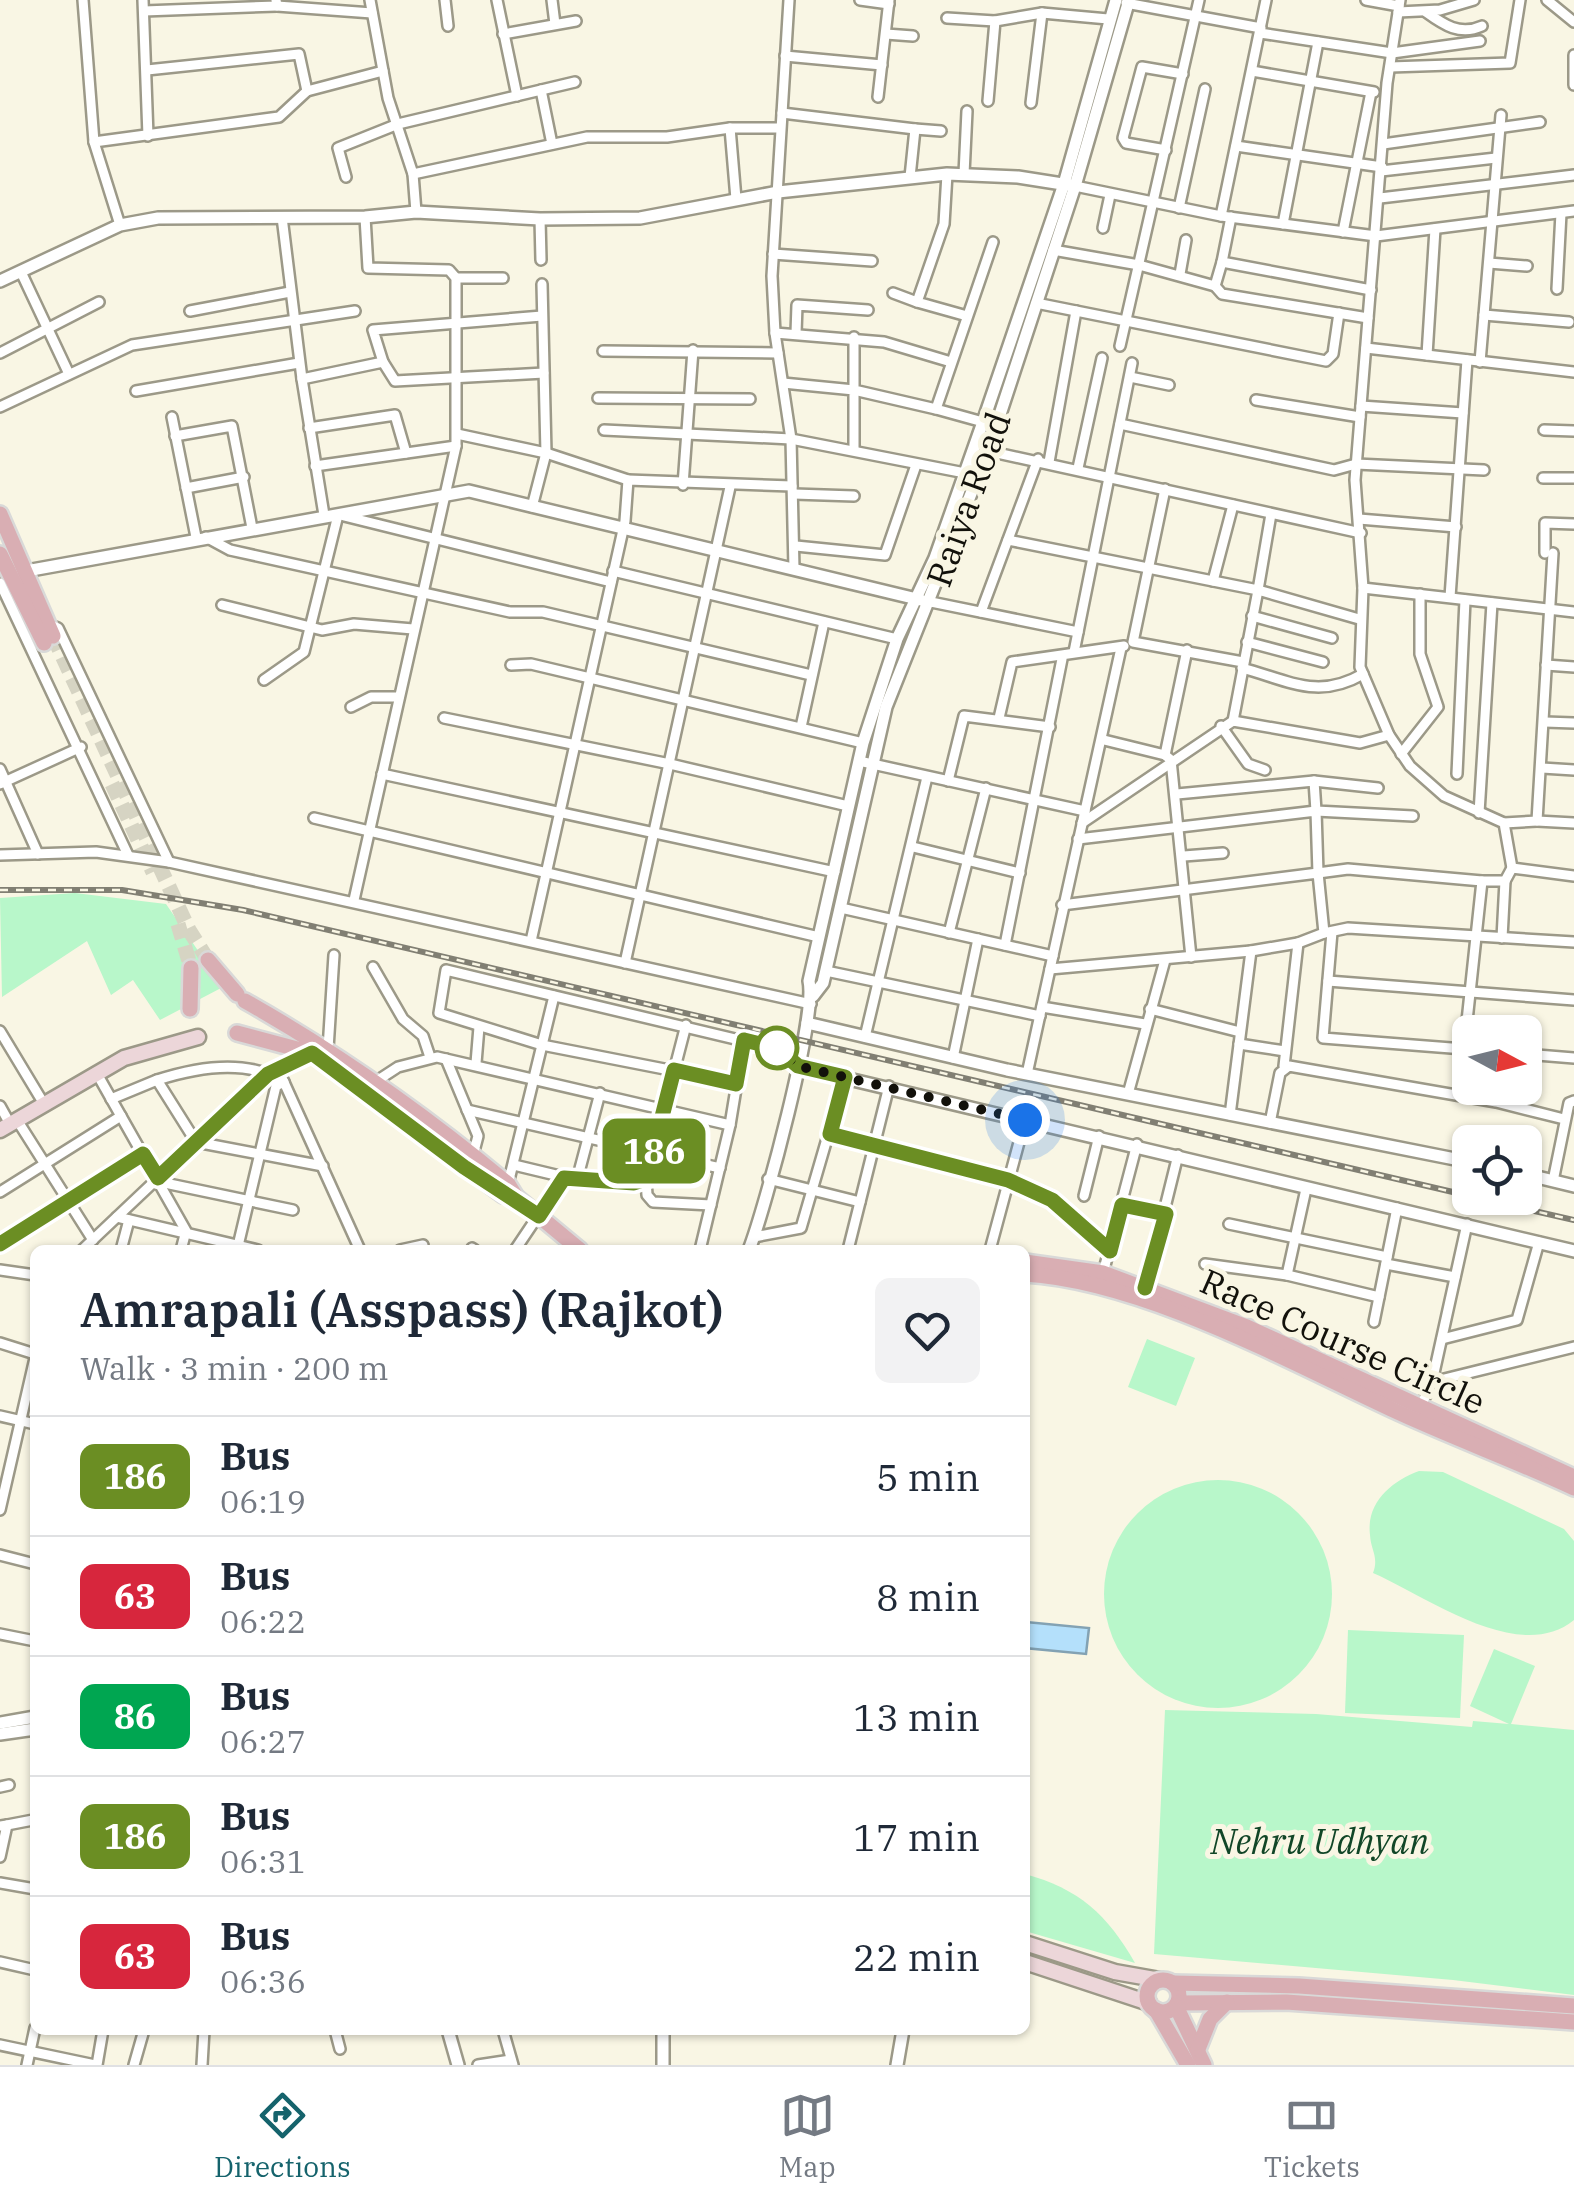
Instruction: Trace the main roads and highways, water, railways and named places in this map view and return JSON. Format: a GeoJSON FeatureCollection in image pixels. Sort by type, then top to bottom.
{"type":"FeatureCollection","features":[{"type":"Feature","properties":{"kind":"main road"},"geometry":{"type":"LineString","coordinates":[[0,514],[26,570],[48,634],[0,554]]}},
{"type":"Feature","properties":{"kind":"main road"},"geometry":{"type":"LineString","coordinates":[[208,960],[241,998],[374,1082],[473,1155],[574,1245]]}},
{"type":"Feature","properties":{"kind":"main road"},"geometry":{"type":"LineString","coordinates":[[190,1010],[191,968]]}},
{"type":"Feature","properties":{"kind":"main road"},"geometry":{"type":"LineString","coordinates":[[236,1033],[320,1048],[504,1196],[512,1190]]}},
{"type":"Feature","properties":{"kind":"main road"},"geometry":{"type":"LineString","coordinates":[[9,1125],[124,1058],[198,1037]]}},
{"type":"Feature","properties":{"kind":"main road","name":"Race Course Circle"},"geometry":{"type":"LineString","coordinates":[[1030,1263],[1102,1273],[1247,1328],[1574,1488]]}},
{"type":"Feature","properties":{"kind":"main road","name":"Race Course Circle"},"geometry":{"type":"LineString","coordinates":[[1030,1275],[1098,1286],[1144,1301],[1574,1477]]}},
{"type":"Feature","properties":{"kind":"main road"},"geometry":{"type":"LineString","coordinates":[[1030,1945],[1116,1972],[1167,1982],[1300,1986],[1574,2006]]}},
{"type":"Feature","properties":{"kind":"main road"},"geometry":{"type":"LineString","coordinates":[[1030,1964],[1153,2006],[1230,1999],[1574,2022]]}},
{"type":"Feature","properties":{"kind":"main road"},"geometry":{"type":"LineString","coordinates":[[1167,1982],[1201,2057]]}},
{"type":"Feature","properties":{"kind":"main road"},"geometry":{"type":"LineString","coordinates":[[1167,1982],[1150,1988],[1153,2006],[1188,2065]]}},
{"type":"Feature","properties":{"kind":"main road"},"geometry":{"type":"LineString","coordinates":[[1201,2057],[1210,2019],[1230,1999]]}},
{"type":"Feature","properties":{"kind":"water"},"geometry":{"type":"Polygon","coordinates":[[[1030,1622],[1089,1628],[1086,1654],[1030,1648],[1030,1622]]]}},
{"type":"Feature","properties":{"kind":"tunnel"},"geometry":{"type":"LineString","coordinates":[[53,636],[189,930],[208,960]]}},
{"type":"Feature","properties":{"kind":"tunnel"},"geometry":{"type":"LineString","coordinates":[[112,784],[153,872]]}},
{"type":"Feature","properties":{"kind":"tunnel"},"geometry":{"type":"LineString","coordinates":[[178,924],[191,968]]}},
{"type":"Feature","properties":{"kind":"railway"},"geometry":{"type":"LineString","coordinates":[[0,890],[122,890],[243,910],[1452,1192]]}},
{"type":"Feature","properties":{"kind":"railway"},"geometry":{"type":"LineString","coordinates":[[1542,1213],[1574,1220]]}},
{"type":"Feature","properties":{"kind":"park label","name":"Nehru Udhyan"},"geometry":{"type":"Point","coordinates":[1320,1841]}}]}
